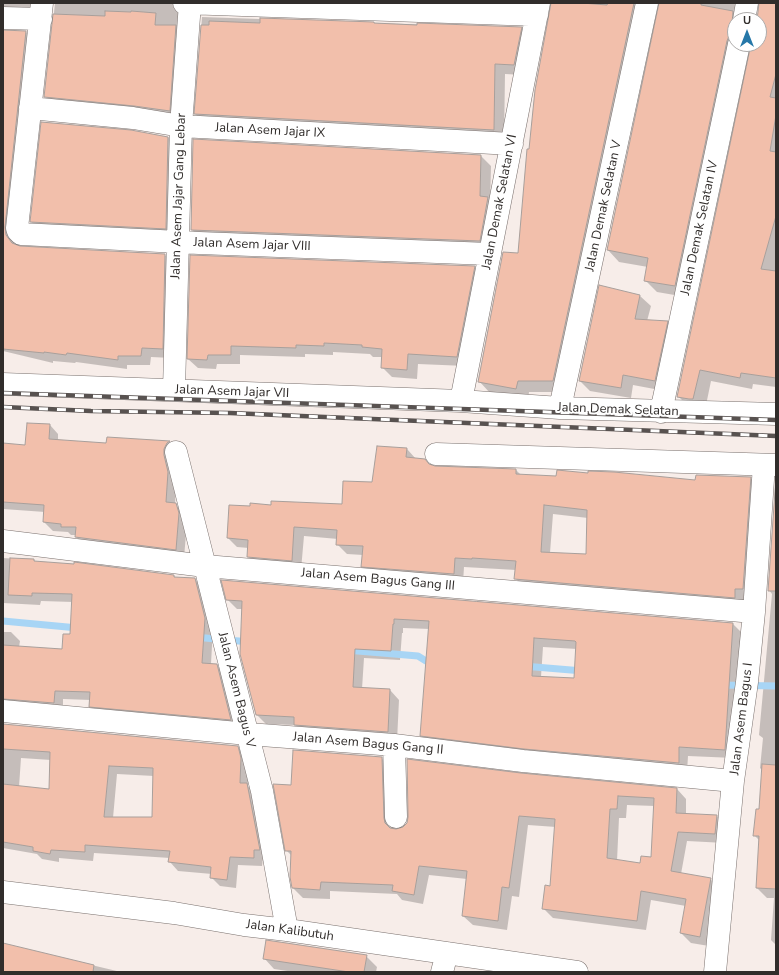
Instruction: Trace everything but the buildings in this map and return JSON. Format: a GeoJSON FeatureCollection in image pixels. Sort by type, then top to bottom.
{"type":"FeatureCollection","features":[{"type":"Feature","properties":{"kind":"street"},"geometry":{"type":"LineString","coordinates":[[184,3],[538,9]]}},
{"type":"Feature","properties":{"kind":"street","name":"Jalan Asem Jajar Gang Lebar"},"geometry":{"type":"LineString","coordinates":[[174,390],[181,126],[190,3]]}},
{"type":"Feature","properties":{"kind":"street","name":"Jalan Demak Selatan V"},"geometry":{"type":"LineString","coordinates":[[560,408],[648,3]]}},
{"type":"Feature","properties":{"kind":"street","name":"Jalan Demak Selatan VI"},"geometry":{"type":"LineString","coordinates":[[461,401],[538,9]]}},
{"type":"Feature","properties":{"kind":"street"},"geometry":{"type":"LineString","coordinates":[[3,18],[41,11],[30,108]]}},
{"type":"Feature","properties":{"kind":"street","name":"Jalan Demak Selatan IV"},"geometry":{"type":"LineString","coordinates":[[661,412],[737,52]]}},
{"type":"Feature","properties":{"kind":"street","name":"Jalan Asem Jajar IX"},"geometry":{"type":"LineString","coordinates":[[30,108],[133,118],[181,126],[512,144]]}},
{"type":"Feature","properties":{"kind":"street","name":"Jalan Asem Jajar VIII"},"geometry":{"type":"LineString","coordinates":[[30,108],[17,228],[21,234],[177,242],[490,254]]}},
{"type":"Feature","properties":{"kind":"street","name":"Jalan Asem Jajar VII"},"geometry":{"type":"LineString","coordinates":[[3,384],[461,401]]}},
{"type":"Feature","properties":{"kind":"street","name":"Jalan Demak Selatan"},"geometry":{"type":"LineString","coordinates":[[461,401],[560,408],[776,414]]}},
{"type":"Feature","properties":{"kind":"street","name":"Jalan Asem Bagus V"},"geometry":{"type":"LineString","coordinates":[[176,452],[262,791],[287,930]]}},
{"type":"Feature","properties":{"kind":"street"},"geometry":{"type":"LineString","coordinates":[[436,454],[770,465]]}},
{"type":"Feature","properties":{"kind":"street","name":"Jalan Asem Bagus I"},"geometry":{"type":"LineString","coordinates":[[715,972],[733,781],[747,682],[770,465]]}},
{"type":"Feature","properties":{"kind":"street","name":"Jalan Asem Bagus Gang III"},"geometry":{"type":"LineString","coordinates":[[3,541],[205,566],[754,612]]}},
{"type":"Feature","properties":{"kind":"street","name":"Jalan Asem Bagus Gang II"},"geometry":{"type":"LineString","coordinates":[[3,711],[248,734],[394,745],[523,760],[733,781]]}},
{"type":"Feature","properties":{"kind":"street"},"geometry":{"type":"LineString","coordinates":[[394,745],[396,817]]}},
{"type":"Feature","properties":{"kind":"street","name":"Jalan Kalibutuh"},"geometry":{"type":"LineString","coordinates":[[3,892],[174,913],[244,925],[287,930],[444,963],[576,972]]}},
{"type":"Feature","properties":{"kind":"waterway"},"geometry":{"type":"LineString","coordinates":[[3,621],[78,628]]}},
{"type":"Feature","properties":{"kind":"waterway"},"geometry":{"type":"LineString","coordinates":[[194,637],[250,642]]}},
{"type":"Feature","properties":{"kind":"waterway"},"geometry":{"type":"LineString","coordinates":[[346,650],[418,656],[426,661],[434,662]]}},
{"type":"Feature","properties":{"kind":"waterway"},"geometry":{"type":"LineString","coordinates":[[523,666],[583,671]]}},
{"type":"Feature","properties":{"kind":"waterway"},"geometry":{"type":"LineString","coordinates":[[720,684],[776,686]]}},
{"type":"Feature","properties":{"kind":"railway"},"geometry":{"type":"LineString","coordinates":[[3,393],[776,420]]}},
{"type":"Feature","properties":{"kind":"railway"},"geometry":{"type":"LineString","coordinates":[[3,407],[91,411],[230,413],[776,436]]}}]}
